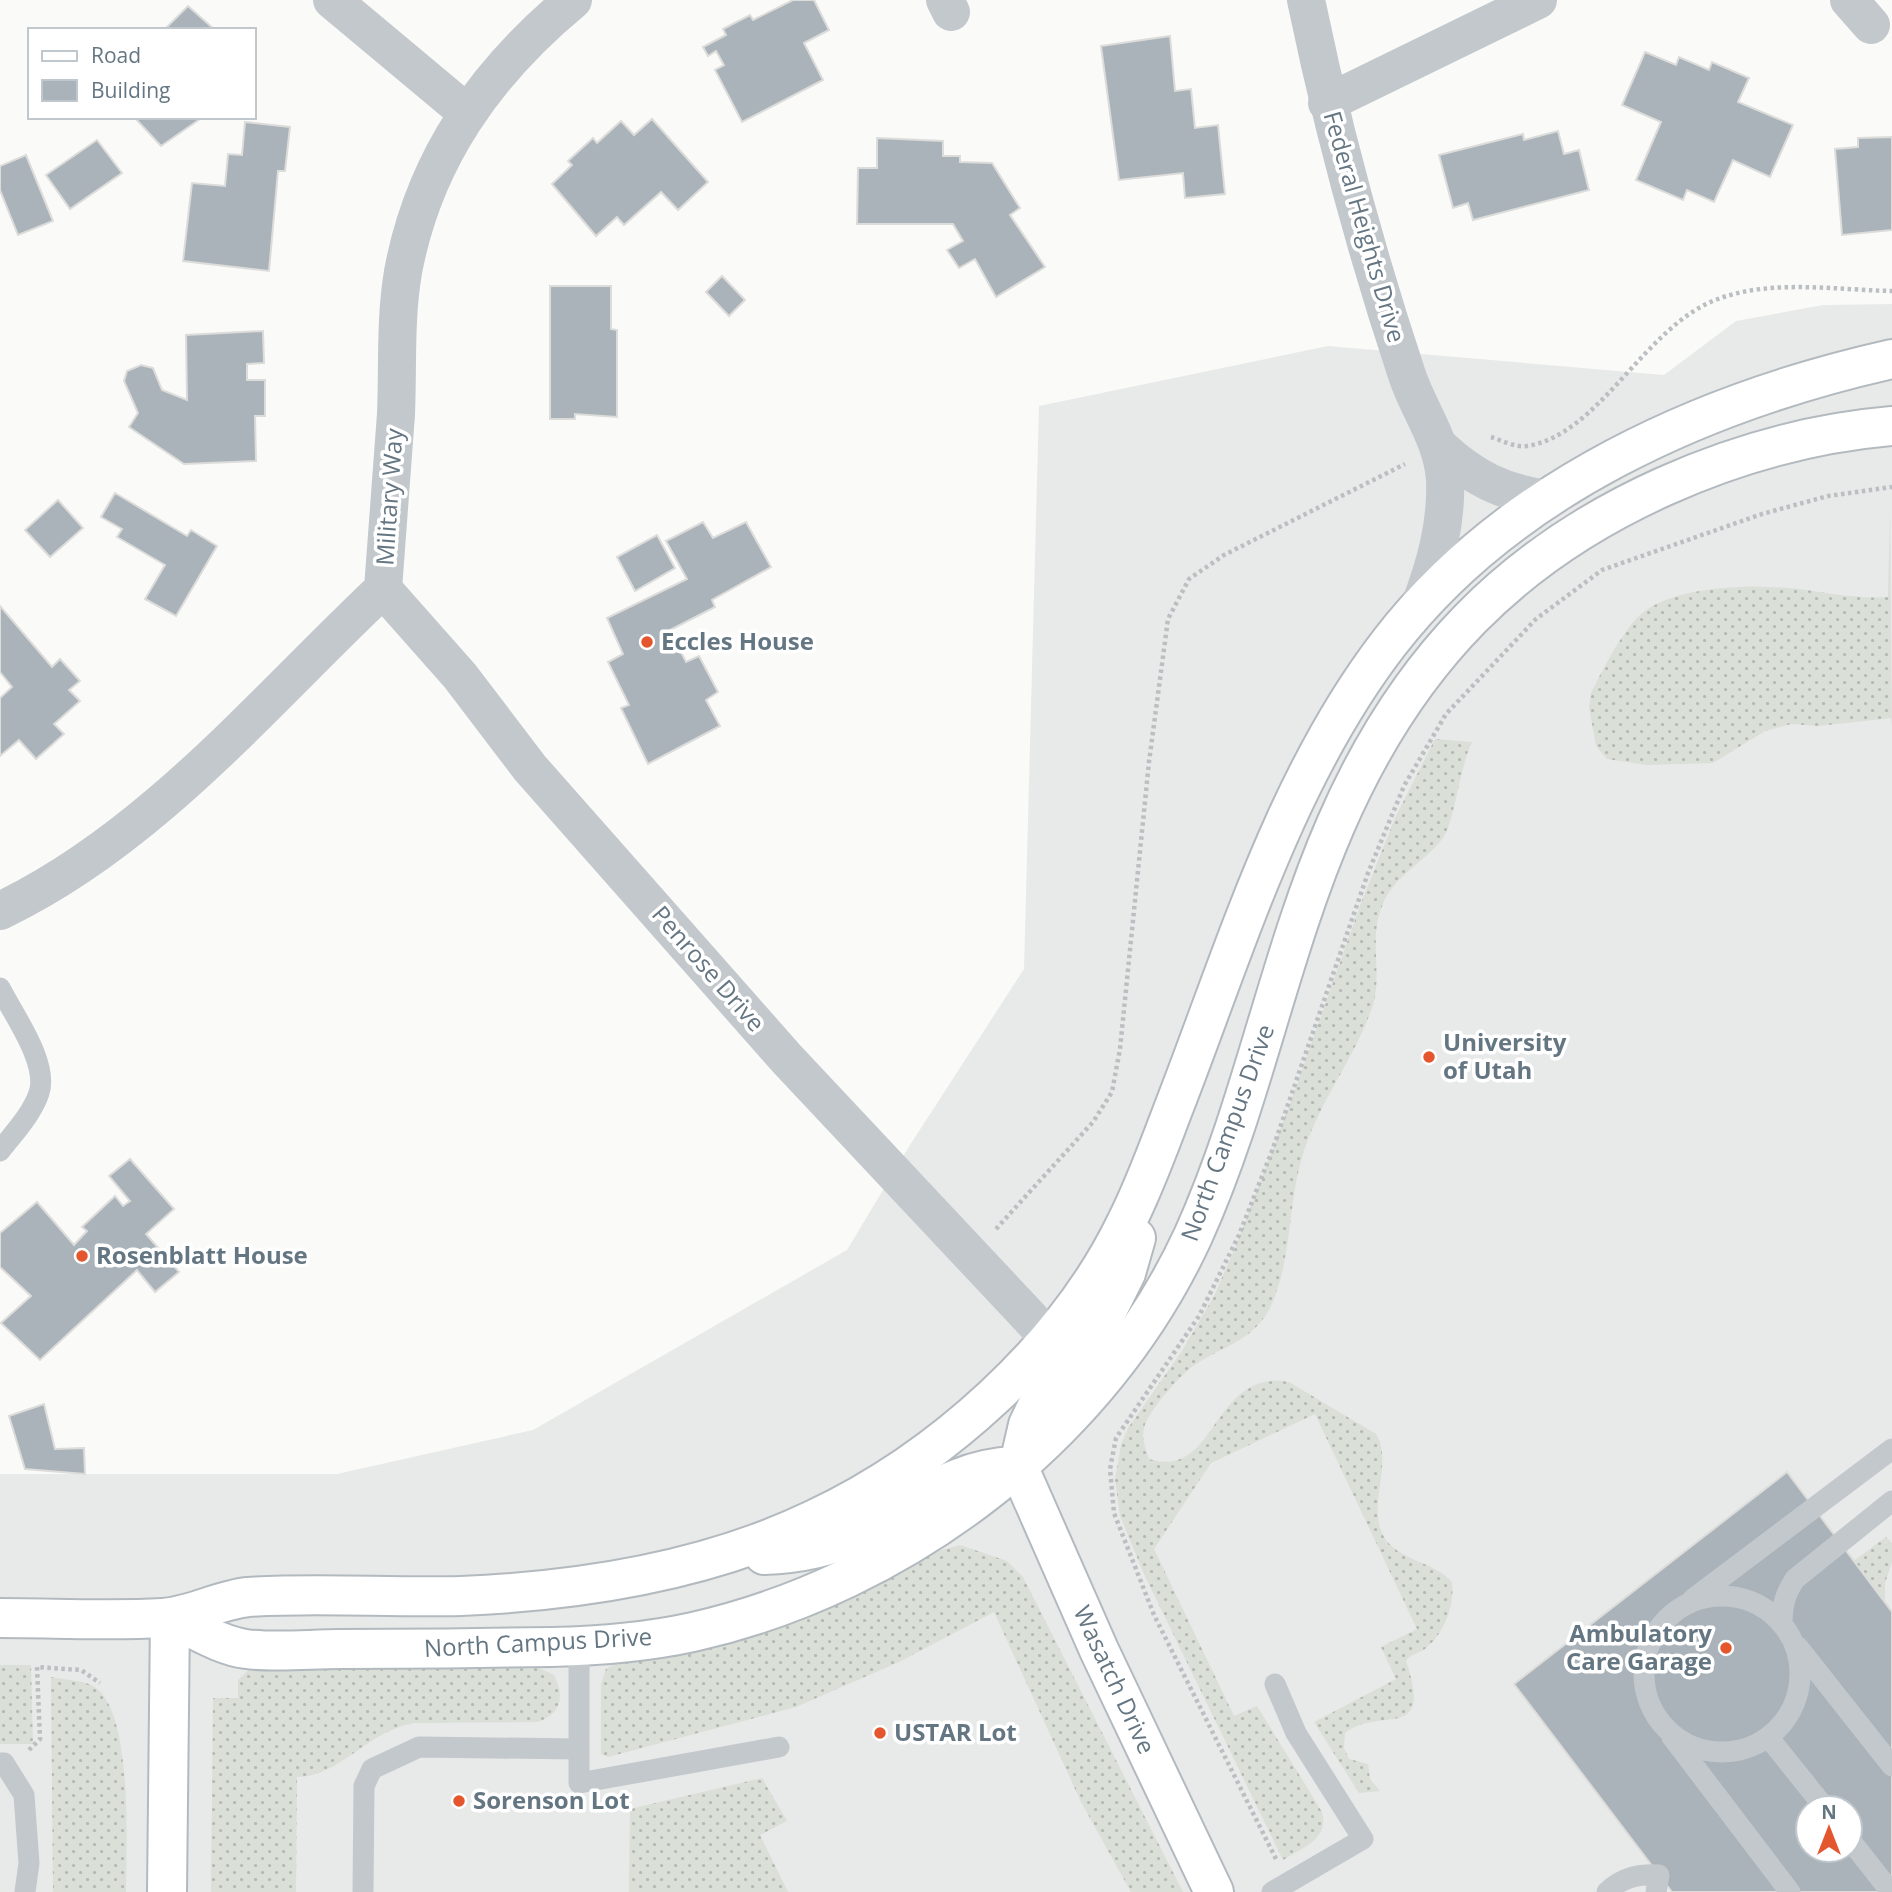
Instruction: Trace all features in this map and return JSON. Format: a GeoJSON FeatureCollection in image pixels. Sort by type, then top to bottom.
{"type":"FeatureCollection","features":[{"type":"Feature","properties":{"kind":"main road","name":"North Campus Drive"},"geometry":{"type":"LineString","coordinates":[[0,1618],[170,1618],[242,1598],[459,1596],[551,1590],[629,1577],[730,1553],[810,1521],[898,1472],[979,1409],[1048,1337],[1080,1299],[1108,1257],[1141,1189],[1288,815],[1364,678],[1419,608],[1457,569],[1547,499],[1643,446],[1706,416],[1771,391],[1892,359]]}},
{"type":"Feature","properties":{"kind":"main road","name":"North Campus Drive"},"geometry":{"type":"LineString","coordinates":[[170,1618],[242,1649],[579,1646],[691,1633],[813,1594],[919,1538],[966,1507],[1018,1466],[1097,1385],[1132,1340],[1176,1269],[1216,1178],[1334,829],[1383,732],[1438,654],[1473,616],[1519,576],[1574,537],[1644,498],[1705,471],[1794,442],[1892,426]]}},
{"type":"Feature","properties":{"kind":"main road"},"geometry":{"type":"LineString","coordinates":[[730,1553],[779,1555],[832,1544],[860,1533],[960,1475],[979,1469],[1018,1466],[1028,1425],[1039,1402],[1098,1329],[1114,1302],[1135,1245],[1141,1189]]}},
{"type":"Feature","properties":{"kind":"main road","name":"Wasatch Drive"},"geometry":{"type":"LineString","coordinates":[[1018,1466],[1099,1650],[1214,1892]]}},
{"type":"Feature","properties":{"kind":"main road"},"geometry":{"type":"LineString","coordinates":[[167,1892],[170,1618]]}},
{"type":"Feature","properties":{"kind":"street"},"geometry":{"type":"LineString","coordinates":[[332,0],[466,112]]}},
{"type":"Feature","properties":{"kind":"street","name":"Military Way"},"geometry":{"type":"LineString","coordinates":[[0,911],[79,866],[136,822],[190,775],[383,589],[396,416],[397,323],[403,271],[417,217],[436,163],[466,112],[502,66],[573,0]]}},
{"type":"Feature","properties":{"kind":"street","name":"Federal Heights Drive"},"geometry":{"type":"LineString","coordinates":[[1306,0],[1327,103],[1407,378],[1441,448],[1445,479],[1441,535],[1433,572],[1419,608]]}},
{"type":"Feature","properties":{"kind":"street"},"geometry":{"type":"LineString","coordinates":[[1327,103],[1538,0]]}},
{"type":"Feature","properties":{"kind":"street","name":"Federal Heights Drive"},"geometry":{"type":"LineString","coordinates":[[1441,448],[1465,470],[1491,485],[1519,495],[1547,499]]}},
{"type":"Feature","properties":{"kind":"street","name":"Penrose Drive"},"geometry":{"type":"LineString","coordinates":[[383,589],[460,676],[494,725],[585,831],[787,1059],[1048,1337]]}},
{"type":"Feature","properties":{"kind":"lane"},"geometry":{"type":"LineString","coordinates":[[0,988],[26,1037],[41,1076],[40,1091],[30,1112],[0,1151]]}},
{"type":"Feature","properties":{"kind":"lane"},"geometry":{"type":"LineString","coordinates":[[1790,1892],[1662,1724],[1649,1702],[1644,1677],[1648,1651],[1659,1628],[1677,1610],[1892,1449]]}},
{"type":"Feature","properties":{"kind":"lane"},"geometry":{"type":"LineString","coordinates":[[1662,1724],[1682,1741],[1705,1750],[1730,1752],[1769,1738],[1791,1712],[1799,1689],[1800,1664],[1782,1609],[1795,1579],[1892,1502]]}},
{"type":"Feature","properties":{"kind":"lane"},"geometry":{"type":"LineString","coordinates":[[1677,1610],[1701,1599],[1727,1596],[1752,1602],[1788,1632],[1892,1766]]}},
{"type":"Feature","properties":{"kind":"lane"},"geometry":{"type":"LineString","coordinates":[[579,1646],[579,1783],[779,1747]]}},
{"type":"Feature","properties":{"kind":"lane"},"geometry":{"type":"LineString","coordinates":[[1272,1892],[1363,1839],[1296,1733],[1275,1684]]}},
{"type":"Feature","properties":{"kind":"lane"},"geometry":{"type":"LineString","coordinates":[[1769,1738],[1814,1794]]}},
{"type":"Feature","properties":{"kind":"lane"},"geometry":{"type":"LineString","coordinates":[[363,1892],[364,1786],[372,1769],[419,1747],[578,1749]]}},
{"type":"Feature","properties":{"kind":"lane"},"geometry":{"type":"LineString","coordinates":[[5,1768],[24,1795],[29,1863],[25,1892]]}},
{"type":"Feature","properties":{"kind":"lane"},"geometry":{"type":"LineString","coordinates":[[1864,1858],[1891,1892]]}},
{"type":"Feature","properties":{"kind":"lane"},"geometry":{"type":"LineString","coordinates":[[1607,1892],[1627,1878],[1647,1874],[1659,1875],[1656,1892]]}},
{"type":"Feature","properties":{"kind":"path"},"geometry":{"type":"LineString","coordinates":[[1489,436],[1524,447],[1548,440],[1606,397],[1668,329],[1716,299],[1757,289],[1892,291]]}},
{"type":"Feature","properties":{"kind":"path"},"geometry":{"type":"LineString","coordinates":[[972,1255],[1093,1122],[1112,1093],[1120,1049],[1148,774],[1168,619],[1189,579],[1224,555],[1403,465]]}},
{"type":"Feature","properties":{"kind":"path"},"geometry":{"type":"LineString","coordinates":[[1275,1856],[1154,1615],[1114,1513],[1110,1469],[1116,1438],[1199,1316],[1239,1235],[1272,1151],[1368,873],[1404,786],[1446,714],[1536,619],[1602,570],[1762,514],[1828,496],[1892,487]]}},
{"type":"Feature","properties":{"kind":"path"},"geometry":{"type":"LineString","coordinates":[[5,1768],[40,1739],[37,1667],[80,1670],[100,1683]]}},
{"type":"Feature","properties":{"kind":"shaded area","name":"University of Utah"},"geometry":{"type":"Polygon","coordinates":[[[1892,304],[1892,1892],[0,1892],[0,1474],[337,1474],[533,1430],[847,1250],[910,1145],[1024,969],[1039,406],[1328,346],[1664,375],[1736,321],[1823,305],[1892,304]]]}},
{"type":"Feature","properties":{"kind":"shaded area"},"geometry":{"type":"Polygon","coordinates":[[[1890,509],[1892,727],[1891,718],[1818,726],[1791,724],[1765,731],[1713,763],[1647,765],[1607,759],[1596,746],[1589,707],[1591,693],[1622,637],[1649,608],[1689,593],[1736,587],[1780,587],[1854,596],[1888,597],[1890,509]]]}},
{"type":"Feature","properties":{"kind":"shaded area"},"geometry":{"type":"Polygon","coordinates":[[[1435,739],[1472,742],[1447,831],[1435,847],[1400,878],[1381,909],[1376,933],[1376,984],[1372,1008],[1308,1140],[1297,1178],[1284,1266],[1273,1301],[1249,1334],[1193,1366],[1180,1378],[1151,1413],[1143,1432],[1149,1459],[1172,1461],[1189,1454],[1203,1441],[1244,1391],[1263,1382],[1289,1382],[1376,1434],[1381,1445],[1382,1471],[1378,1512],[1384,1537],[1398,1551],[1435,1569],[1452,1582],[1452,1600],[1443,1627],[1432,1643],[1406,1661],[1413,1687],[1413,1703],[1408,1713],[1399,1718],[1359,1725],[1345,1733],[1344,1748],[1349,1759],[1368,1764],[1370,1779],[1380,1791],[1359,1793],[1314,1722],[1396,1679],[1381,1647],[1417,1629],[1315,1414],[1211,1463],[1154,1549],[1234,1716],[1257,1706],[1322,1812],[1322,1829],[1318,1836],[1283,1860],[1144,1574],[1120,1516],[1115,1480],[1121,1445],[1128,1428],[1182,1351],[1214,1296],[1236,1246],[1293,1096],[1361,903],[1395,818],[1435,739]]]}},
{"type":"Feature","properties":{"kind":"shaded area"},"geometry":{"type":"Polygon","coordinates":[[[1886,1537],[1892,1543],[1892,1562],[1885,1583],[1885,1639],[1832,1577],[1886,1537]]]}},
{"type":"Feature","properties":{"kind":"shaded area"},"geometry":{"type":"Polygon","coordinates":[[[960,1545],[1007,1561],[1023,1577],[1183,1892],[1131,1892],[1081,1802],[994,1612],[899,1662],[796,1707],[608,1757],[601,1754],[601,1684],[606,1669],[616,1663],[706,1647],[924,1555],[960,1545]]]}},
{"type":"Feature","properties":{"kind":"shaded area"},"geometry":{"type":"Polygon","coordinates":[[[0,1665],[31,1665],[33,1744],[0,1744],[0,1665]]]}},
{"type":"Feature","properties":{"kind":"shaded area"},"geometry":{"type":"Polygon","coordinates":[[[252,1667],[539,1668],[554,1675],[560,1697],[552,1714],[538,1722],[414,1723],[397,1728],[381,1735],[327,1770],[297,1777],[296,1892],[211,1892],[213,1698],[238,1698],[238,1680],[252,1667]]]}},
{"type":"Feature","properties":{"kind":"shaded area"},"geometry":{"type":"Polygon","coordinates":[[[51,1677],[93,1686],[106,1700],[115,1722],[125,1782],[126,1892],[53,1892],[51,1677]]]}},
{"type":"Feature","properties":{"kind":"shaded area"},"geometry":{"type":"Polygon","coordinates":[[[762,1778],[787,1821],[760,1835],[788,1892],[629,1892],[630,1809],[762,1778]]]}},
{"type":"Feature","properties":{"kind":"building"},"geometry":{"type":"Polygon","coordinates":[[[793,0],[814,0],[829,30],[804,43],[823,80],[742,122],[715,70],[724,65],[716,51],[708,56],[703,47],[726,35],[723,29],[750,15],[753,20],[793,0]]]}},
{"type":"Feature","properties":{"kind":"building"},"geometry":{"type":"Polygon","coordinates":[[[188,6],[213,28],[166,28],[188,6]]]}},
{"type":"Feature","properties":{"kind":"building"},"geometry":{"type":"Polygon","coordinates":[[[1170,36],[1175,91],[1191,89],[1195,128],[1218,125],[1225,194],[1185,198],[1183,173],[1119,180],[1101,46],[1170,36]]]}},
{"type":"Feature","properties":{"kind":"building"},"geometry":{"type":"Polygon","coordinates":[[[1645,52],[1676,65],[1679,57],[1709,70],[1712,62],[1749,78],[1738,102],[1793,125],[1770,177],[1733,160],[1714,202],[1687,190],[1683,200],[1636,180],[1661,122],[1622,105],[1645,52]]]}},
{"type":"Feature","properties":{"kind":"building"},"geometry":{"type":"Polygon","coordinates":[[[136,119],[200,119],[161,146],[136,119]]]}},
{"type":"Feature","properties":{"kind":"building"},"geometry":{"type":"Polygon","coordinates":[[[652,119],[708,182],[678,210],[661,192],[624,225],[617,217],[596,236],[552,184],[572,165],[568,161],[593,138],[597,143],[621,121],[634,135],[652,119]]]}},
{"type":"Feature","properties":{"kind":"building"},"geometry":{"type":"Polygon","coordinates":[[[245,122],[290,127],[285,171],[278,171],[269,271],[183,261],[192,183],[225,186],[228,154],[242,155],[245,122]]]}},
{"type":"Feature","properties":{"kind":"building"},"geometry":{"type":"Polygon","coordinates":[[[1558,131],[1564,154],[1579,150],[1589,190],[1473,220],[1468,203],[1453,208],[1439,155],[1523,134],[1524,140],[1558,131]]]}},
{"type":"Feature","properties":{"kind":"building"},"geometry":{"type":"Polygon","coordinates":[[[1892,137],[1892,230],[1842,235],[1835,149],[1858,147],[1858,138],[1892,137]]]}},
{"type":"Feature","properties":{"kind":"building"},"geometry":{"type":"Polygon","coordinates":[[[877,138],[943,141],[943,156],[960,156],[960,162],[992,163],[1020,208],[1010,215],[1045,267],[996,297],[975,259],[959,268],[947,250],[963,241],[953,224],[857,224],[858,168],[877,168],[877,138]]]}},
{"type":"Feature","properties":{"kind":"building"},"geometry":{"type":"Polygon","coordinates":[[[97,140],[122,173],[70,209],[46,175],[97,140]]]}},
{"type":"Feature","properties":{"kind":"building"},"geometry":{"type":"Polygon","coordinates":[[[26,155],[53,221],[18,235],[0,190],[0,166],[26,155]]]}},
{"type":"Feature","properties":{"kind":"building"},"geometry":{"type":"Polygon","coordinates":[[[722,276],[745,300],[729,316],[706,292],[722,276]]]}},
{"type":"Feature","properties":{"kind":"building"},"geometry":{"type":"Polygon","coordinates":[[[550,286],[611,286],[611,329],[617,330],[617,417],[575,414],[575,419],[550,419],[550,286]]]}},
{"type":"Feature","properties":{"kind":"building"},"geometry":{"type":"Polygon","coordinates":[[[263,331],[264,363],[247,364],[247,380],[265,380],[265,416],[255,416],[256,461],[184,464],[129,427],[138,413],[124,381],[127,371],[141,365],[153,368],[162,390],[187,400],[186,335],[263,331]]]}},
{"type":"Feature","properties":{"kind":"building"},"geometry":{"type":"Polygon","coordinates":[[[115,493],[187,536],[191,530],[217,546],[176,616],[145,599],[165,565],[117,537],[122,529],[101,517],[115,493]]]}},
{"type":"Feature","properties":{"kind":"building"},"geometry":{"type":"Polygon","coordinates":[[[58,500],[83,528],[50,557],[25,530],[58,500]]]}},
{"type":"Feature","properties":{"kind":"building","name":"Eccles House"},"geometry":{"type":"Polygon","coordinates":[[[703,522],[713,538],[746,522],[771,567],[712,600],[715,607],[670,630],[686,662],[699,656],[718,692],[706,700],[720,726],[648,764],[621,708],[629,705],[608,662],[623,654],[607,618],[687,579],[666,541],[703,522]]]}},
{"type":"Feature","properties":{"kind":"building"},"geometry":{"type":"Polygon","coordinates":[[[657,535],[675,568],[635,591],[617,557],[657,535]]]}},
{"type":"Feature","properties":{"kind":"building"},"geometry":{"type":"Polygon","coordinates":[[[0,606],[52,667],[60,659],[80,681],[69,690],[80,701],[54,724],[64,734],[36,759],[19,740],[0,756],[0,698],[12,687],[0,672],[0,606]]]}},
{"type":"Feature","properties":{"kind":"building","name":"Rosenblatt House"},"geometry":{"type":"Polygon","coordinates":[[[130,1159],[174,1209],[146,1234],[179,1272],[155,1292],[137,1270],[40,1360],[1,1323],[31,1296],[0,1267],[0,1233],[37,1202],[74,1245],[87,1231],[82,1227],[115,1196],[123,1206],[130,1201],[109,1176],[130,1159]]]}},
{"type":"Feature","properties":{"kind":"building"},"geometry":{"type":"Polygon","coordinates":[[[44,1404],[55,1449],[84,1448],[85,1474],[25,1469],[9,1416],[44,1404]]]}},
{"type":"Feature","properties":{"kind":"building","name":"Ambulatory Care Garage"},"geometry":{"type":"Polygon","coordinates":[[[1787,1472],[1892,1612],[1892,1892],[1672,1892],[1514,1684],[1787,1472]]]}},
{"type":"Feature","properties":{"kind":"place","name":"Eccles House"},"geometry":{"type":"Point","coordinates":[647,642]}},
{"type":"Feature","properties":{"kind":"place","name":"University of Utah"},"geometry":{"type":"Point","coordinates":[1429,1057]}},
{"type":"Feature","properties":{"kind":"place","name":"Rosenblatt House"},"geometry":{"type":"Point","coordinates":[82,1256]}},
{"type":"Feature","properties":{"kind":"place","name":"Ambulatory Care Garage"},"geometry":{"type":"Point","coordinates":[1726,1648]}},
{"type":"Feature","properties":{"kind":"place","name":"USTAR Lot"},"geometry":{"type":"Point","coordinates":[880,1733]}},
{"type":"Feature","properties":{"kind":"place","name":"Sorenson Lot"},"geometry":{"type":"Point","coordinates":[459,1801]}}]}
